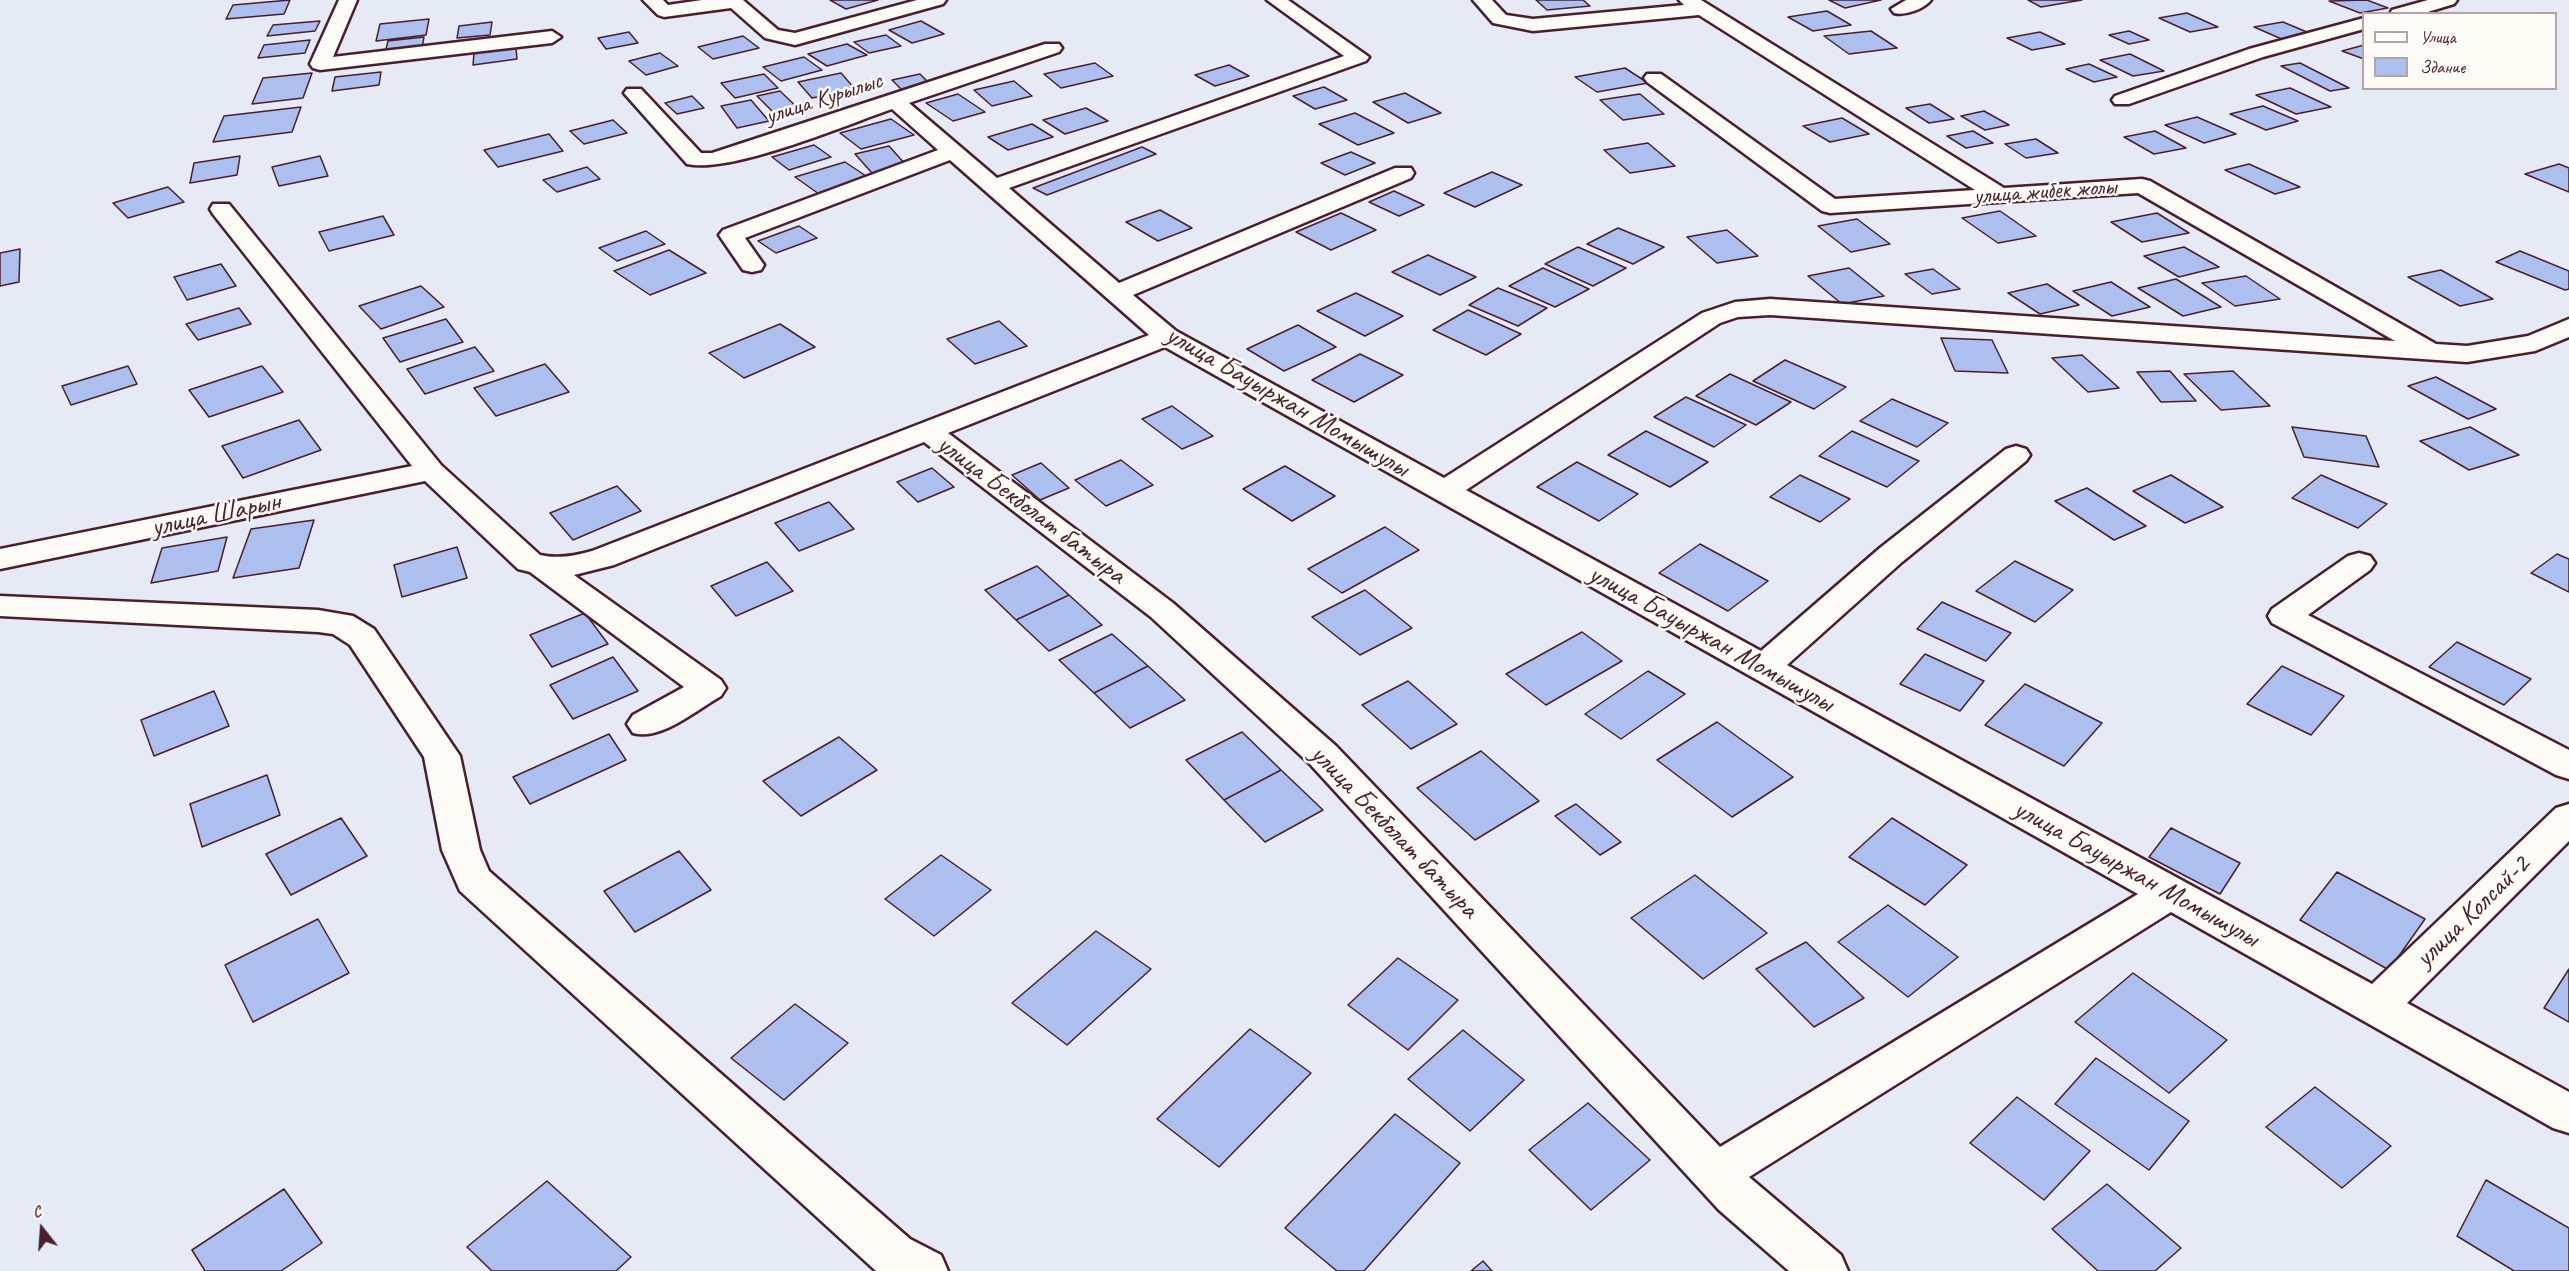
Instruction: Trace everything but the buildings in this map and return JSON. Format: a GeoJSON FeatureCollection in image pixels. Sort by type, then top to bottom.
{"type":"FeatureCollection","features":[{"type":"Feature","properties":{"kind":"street"},"geometry":{"type":"LineString","coordinates":[[348,0],[321,64],[552,37]]}},
{"type":"Feature","properties":{"kind":"street"},"geometry":{"type":"LineString","coordinates":[[652,0],[664,10],[736,3],[772,34],[795,39],[937,0]]}},
{"type":"Feature","properties":{"kind":"street"},"geometry":{"type":"LineString","coordinates":[[994,186],[1359,57],[1276,0]]}},
{"type":"Feature","properties":{"kind":"street"},"geometry":{"type":"LineString","coordinates":[[1482,0],[1500,20],[1533,26],[1696,4],[1999,195]]}},
{"type":"Feature","properties":{"kind":"street"},"geometry":{"type":"LineString","coordinates":[[1900,9],[1922,0]]}},
{"type":"Feature","properties":{"kind":"street"},"geometry":{"type":"LineString","coordinates":[[2406,12],[2448,0]]}},
{"type":"Feature","properties":{"kind":"street"},"geometry":{"type":"LineString","coordinates":[[2122,100],[2256,53],[2362,24]]}},
{"type":"Feature","properties":{"kind":"street","name":"улица Курылыс"},"geometry":{"type":"LineString","coordinates":[[633,93],[695,159],[712,160],[735,155],[896,102],[1052,48]]}},
{"type":"Feature","properties":{"kind":"street","name":"улица жибек жолы"},"geometry":{"type":"LineString","coordinates":[[1654,78],[1830,206],[2142,186],[2433,352]]}},
{"type":"Feature","properties":{"kind":"street","name":"улица Бауыржан Момышулы"},"geometry":{"type":"LineString","coordinates":[[896,102],[1167,337],[2569,1114]]}},
{"type":"Feature","properties":{"kind":"street"},"geometry":{"type":"LineString","coordinates":[[752,265],[731,235],[954,151]]}},
{"type":"Feature","properties":{"kind":"street"},"geometry":{"type":"LineString","coordinates":[[1116,293],[1403,173]]}},
{"type":"Feature","properties":{"kind":"street"},"geometry":{"type":"LineString","coordinates":[[221,209],[431,471],[529,562],[542,567],[709,688],[645,724]]}},
{"type":"Feature","properties":{"kind":"street"},"geometry":{"type":"LineString","coordinates":[[1444,491],[1711,318],[1735,310],[1770,307],[2467,354],[2535,343],[2569,327]]}},
{"type":"Feature","properties":{"kind":"street"},"geometry":{"type":"LineString","coordinates":[[542,567],[561,567],[603,558],[1167,337]]}},
{"type":"Feature","properties":{"kind":"street","name":"улица Бекболат батыра"},"geometry":{"type":"LineString","coordinates":[[929,432],[1162,610],[1323,755],[1735,1195],[1824,1271]]}},
{"type":"Feature","properties":{"kind":"street"},"geometry":{"type":"LineString","coordinates":[[1763,667],[1892,555],[2016,455]]}},
{"type":"Feature","properties":{"kind":"street","name":"улица Шарын"},"geometry":{"type":"LineString","coordinates":[[0,559],[431,471]]}},
{"type":"Feature","properties":{"kind":"street"},"geometry":{"type":"LineString","coordinates":[[2359,563],[2284,616],[2569,766]]}},
{"type":"Feature","properties":{"kind":"street"},"geometry":{"type":"LineString","coordinates":[[0,606],[318,621],[341,624],[362,637],[442,756],[461,850],[474,880],[893,1255],[924,1271]]}},
{"type":"Feature","properties":{"kind":"street","name":"улица Колсай-2"},"geometry":{"type":"LineString","coordinates":[[2376,1007],[2569,818]]}},
{"type":"Feature","properties":{"kind":"street"},"geometry":{"type":"LineString","coordinates":[[1715,1174],[2171,893]]}}]}
